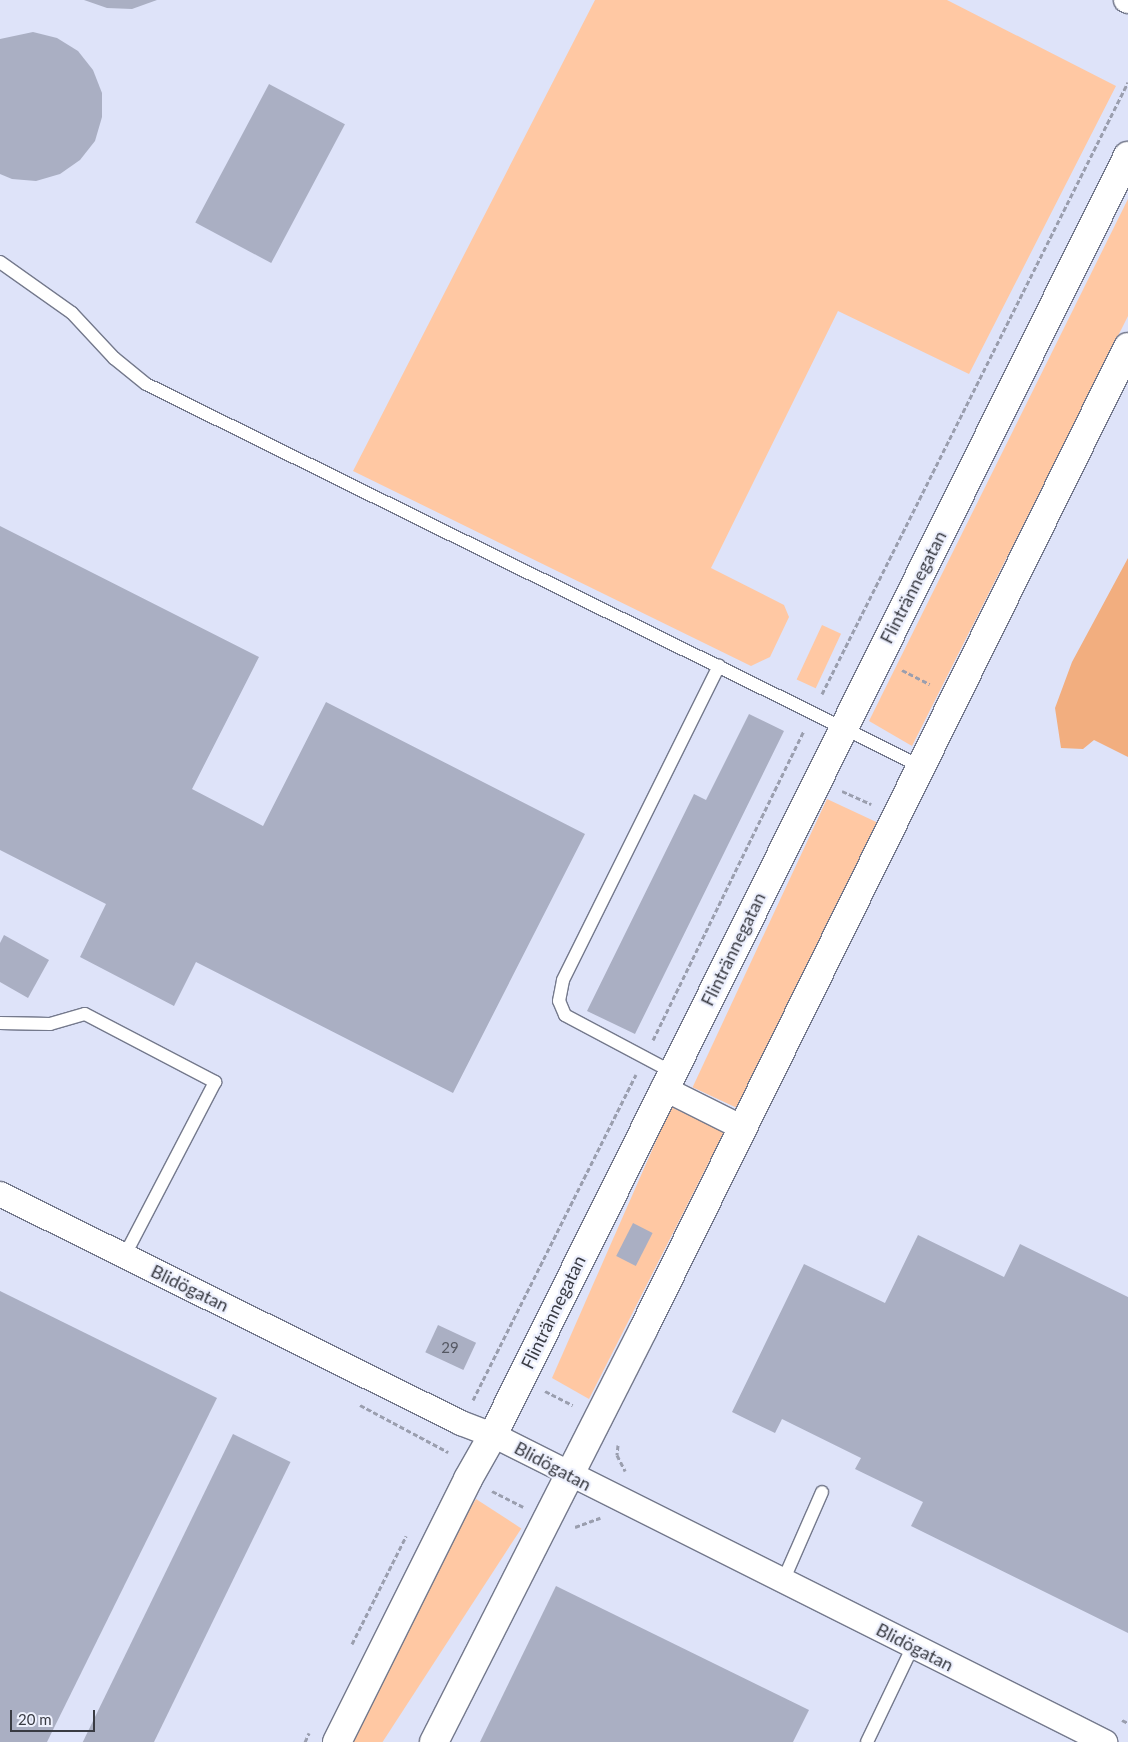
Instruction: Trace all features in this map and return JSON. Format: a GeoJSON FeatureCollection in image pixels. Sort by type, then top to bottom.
{"type":"FeatureCollection","features":[{"type":"Feature","properties":{"kind":"street","name":"Flintrännegatan"},"geometry":{"type":"LineString","coordinates":[[337,1742],[468,1479],[493,1435],[667,1080],[1128,156]]}},
{"type":"Feature","properties":{"kind":"street"},"geometry":{"type":"LineString","coordinates":[[434,1742],[743,1128],[1128,347]]}},
{"type":"Feature","properties":{"kind":"street"},"geometry":{"type":"LineString","coordinates":[[667,1080],[743,1128]]}},
{"type":"Feature","properties":{"kind":"street","name":"Blidögatan"},"geometry":{"type":"LineString","coordinates":[[0,1194],[462,1422],[570,1473],[1105,1742]]}},
{"type":"Feature","properties":{"kind":"lane"},"geometry":{"type":"LineString","coordinates":[[0,262],[72,313],[114,358],[146,384],[922,767]]}},
{"type":"Feature","properties":{"kind":"lane"},"geometry":{"type":"LineString","coordinates":[[667,1080],[565,1015],[558,1000],[563,980],[719,666]]}},
{"type":"Feature","properties":{"kind":"lane"},"geometry":{"type":"LineString","coordinates":[[0,1023],[50,1024],[85,1014],[215,1082],[125,1256]]}},
{"type":"Feature","properties":{"kind":"lane"},"geometry":{"type":"LineString","coordinates":[[783,1581],[822,1492]]}},
{"type":"Feature","properties":{"kind":"lane"},"geometry":{"type":"LineString","coordinates":[[866,1742],[912,1646]]}},
{"type":"Feature","properties":{"kind":"path"},"geometry":{"type":"LineString","coordinates":[[848,644],[956,696]]}},
{"type":"Feature","properties":{"kind":"path"},"geometry":{"type":"LineString","coordinates":[[787,765],[897,816]]}},
{"type":"Feature","properties":{"kind":"path"},"geometry":{"type":"LineString","coordinates":[[462,1422],[491,1363],[598,1417]]}},
{"type":"Feature","properties":{"kind":"shaded area"},"geometry":{"type":"Polygon","coordinates":[[[595,0],[947,0],[1116,86],[969,374],[838,311],[711,568],[784,605],[789,617],[770,657],[751,666],[353,471],[595,0]]]}},
{"type":"Feature","properties":{"kind":"shaded area"},"geometry":{"type":"Polygon","coordinates":[[[1128,199],[1128,316],[912,746],[869,721],[1128,199]]]}},
{"type":"Feature","properties":{"kind":"shaded area"},"geometry":{"type":"Polygon","coordinates":[[[1128,558],[1128,757],[1094,740],[1083,749],[1061,748],[1055,708],[1072,662],[1128,558]]]}},
{"type":"Feature","properties":{"kind":"shaded area"},"geometry":{"type":"Polygon","coordinates":[[[822,625],[841,634],[816,688],[797,679],[822,625]]]}},
{"type":"Feature","properties":{"kind":"shaded area"},"geometry":{"type":"Polygon","coordinates":[[[827,799],[877,822],[742,1110],[693,1087],[827,799]]]}},
{"type":"Feature","properties":{"kind":"shaded area"},"geometry":{"type":"Polygon","coordinates":[[[671,1107],[724,1132],[589,1399],[552,1378],[671,1107]]]}},
{"type":"Feature","properties":{"kind":"shaded area"},"geometry":{"type":"Polygon","coordinates":[[[476,1499],[521,1528],[383,1742],[353,1742],[328,1726],[476,1499]]]}},
{"type":"Feature","properties":{"kind":"building"},"geometry":{"type":"Polygon","coordinates":[[[84,0],[157,0],[132,9],[107,8],[84,0]]]}},
{"type":"Feature","properties":{"kind":"building"},"geometry":{"type":"Polygon","coordinates":[[[33,32],[57,38],[78,51],[93,70],[102,93],[102,117],[95,141],[80,160],[60,174],[36,181],[12,179],[0,174],[0,39],[33,32]]]}},
{"type":"Feature","properties":{"kind":"building"},"geometry":{"type":"Polygon","coordinates":[[[269,84],[345,124],[271,263],[195,223],[269,84]]]}},
{"type":"Feature","properties":{"kind":"building"},"geometry":{"type":"Polygon","coordinates":[[[0,526],[259,657],[192,789],[263,826],[326,702],[585,834],[453,1093],[196,962],[174,1006],[80,957],[106,904],[0,850],[0,526]]]}},
{"type":"Feature","properties":{"kind":"building"},"geometry":{"type":"Polygon","coordinates":[[[749,714],[784,731],[635,1034],[587,1011],[694,794],[706,800],[749,714]]]}},
{"type":"Feature","properties":{"kind":"building"},"geometry":{"type":"Polygon","coordinates":[[[4,935],[49,960],[28,998],[0,982],[0,943],[4,935]]]}},
{"type":"Feature","properties":{"kind":"building"},"geometry":{"type":"Polygon","coordinates":[[[633,1223],[653,1233],[636,1266],[616,1256],[633,1223]]]}},
{"type":"Feature","properties":{"kind":"building"},"geometry":{"type":"Polygon","coordinates":[[[918,1235],[1004,1277],[1020,1244],[1128,1297],[1128,1633],[911,1526],[923,1502],[855,1469],[861,1458],[782,1419],[775,1433],[732,1412],[804,1264],[885,1303],[918,1235]]]}},
{"type":"Feature","properties":{"kind":"building"},"geometry":{"type":"Polygon","coordinates":[[[0,1291],[217,1398],[47,1742],[0,1742],[0,1291]]]}},
{"type":"Feature","properties":{"kind":"building"},"geometry":{"type":"Polygon","coordinates":[[[438,1325],[476,1343],[463,1370],[425,1352],[438,1325]]]}},
{"type":"Feature","properties":{"kind":"building"},"geometry":{"type":"Polygon","coordinates":[[[233,1434],[291,1462],[154,1742],[83,1742],[233,1434]]]}},
{"type":"Feature","properties":{"kind":"building"},"geometry":{"type":"Polygon","coordinates":[[[556,1586],[809,1710],[793,1742],[480,1742],[556,1586]]]}}]}
